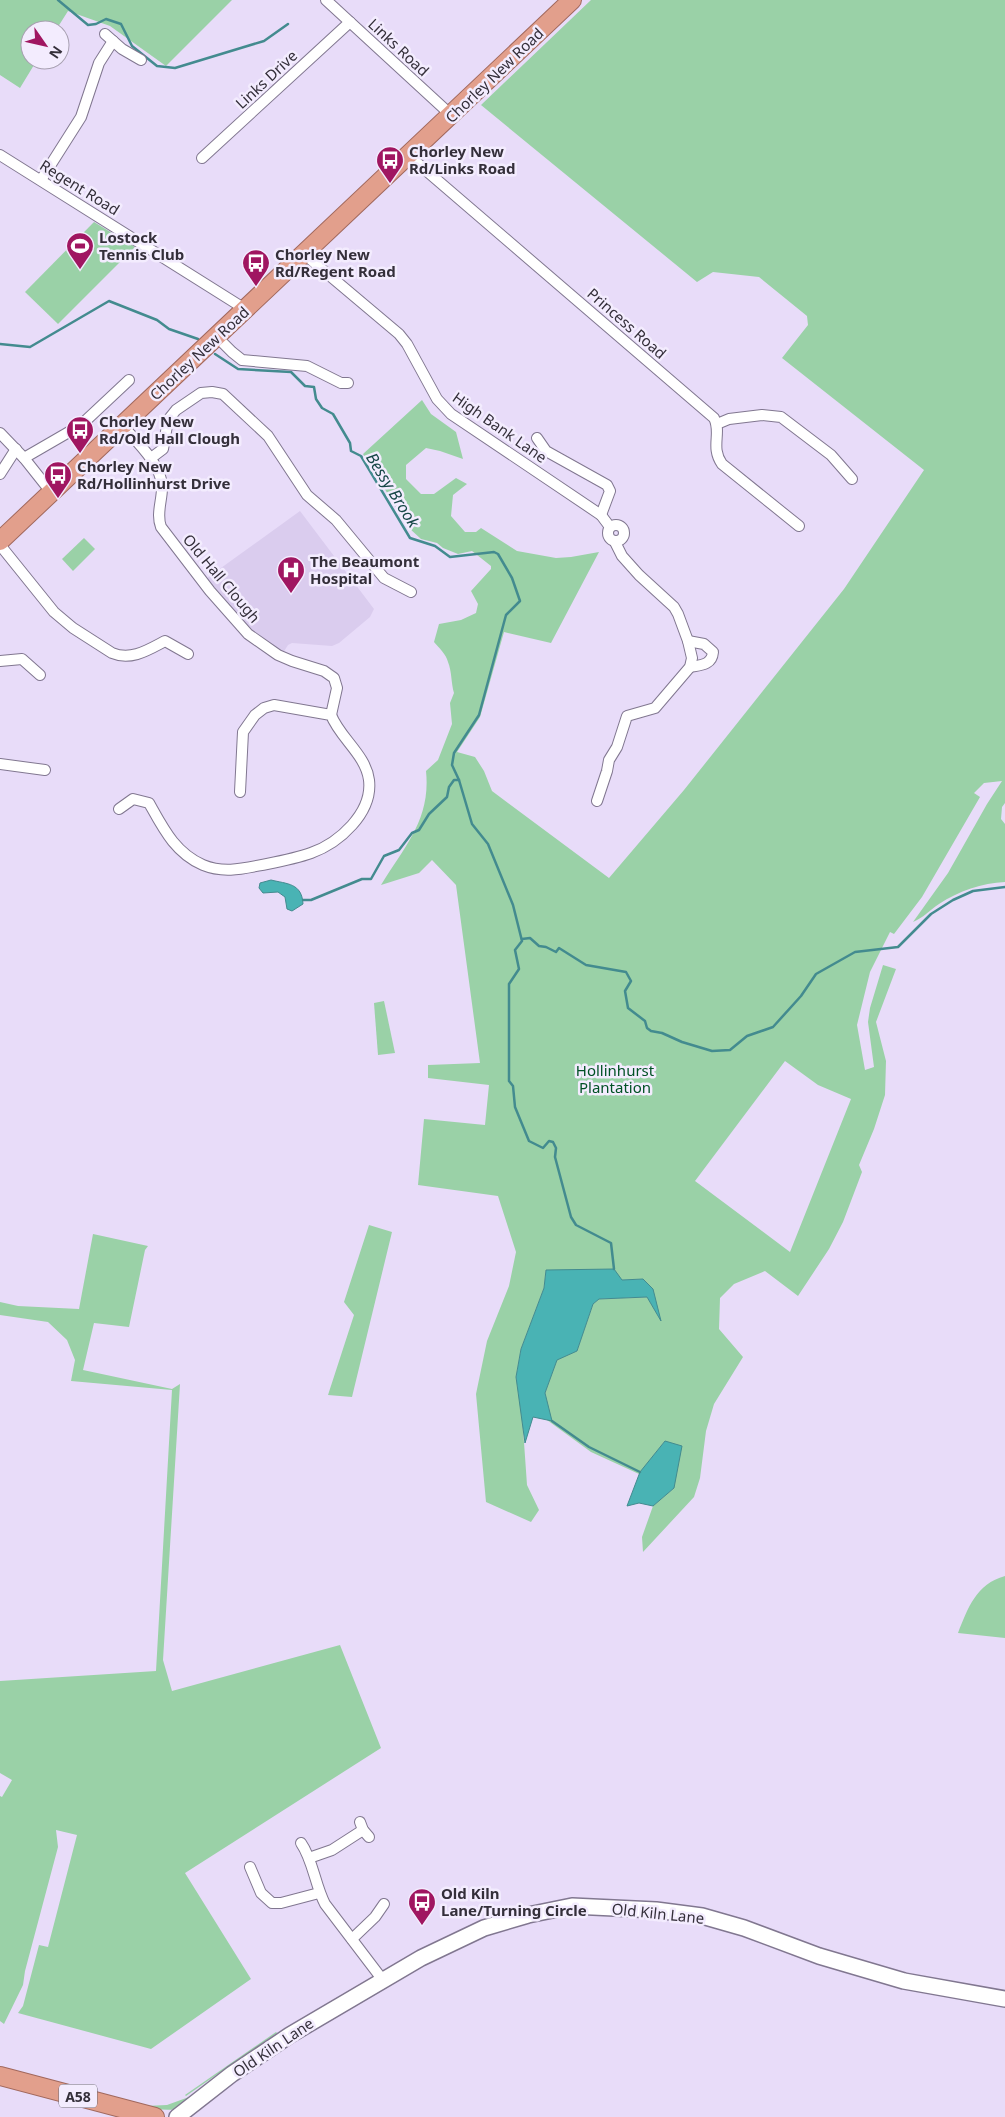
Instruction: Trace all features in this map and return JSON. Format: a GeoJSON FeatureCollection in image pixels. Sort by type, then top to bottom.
{"type":"FeatureCollection","features":[{"type":"Feature","properties":{"kind":"highway","name":"Chorley New Road"},"geometry":{"type":"LineString","coordinates":[[0,540],[572,0]]}},
{"type":"Feature","properties":{"kind":"highway","name":"A58"},"geometry":{"type":"LineString","coordinates":[[0,2076],[155,2117]]}},
{"type":"Feature","properties":{"kind":"main road","name":"Old Kiln Lane"},"geometry":{"type":"LineString","coordinates":[[177,2117],[232,2074],[282,2041],[382,1979],[447,1944],[484,1928],[528,1915],[580,1906],[656,1910],[702,1916],[744,1928],[819,1956],[904,1981],[1005,1999]]}},
{"type":"Feature","properties":{"kind":"street","name":"Links Road"},"geometry":{"type":"LineString","coordinates":[[326,0],[451,115]]}},
{"type":"Feature","properties":{"kind":"street","name":"Links Drive"},"geometry":{"type":"LineString","coordinates":[[202,158],[350,22]]}},
{"type":"Feature","properties":{"kind":"street"},"geometry":{"type":"LineString","coordinates":[[41,180],[78,123],[109,37],[122,50],[141,60]]}},
{"type":"Feature","properties":{"kind":"street"},"geometry":{"type":"LineString","coordinates":[[74,103],[85,107]]}},
{"type":"Feature","properties":{"kind":"street","name":"Regent Road"},"geometry":{"type":"LineString","coordinates":[[0,154],[245,309]]}},
{"type":"Feature","properties":{"kind":"street","name":"Princess Road"},"geometry":{"type":"LineString","coordinates":[[408,156],[714,418],[717,424]]}},
{"type":"Feature","properties":{"kind":"street","name":"High Bank Lane"},"geometry":{"type":"LineString","coordinates":[[304,254],[399,334],[407,344],[437,399],[451,414],[601,515],[610,527],[618,525],[624,530],[623,538],[616,542],[622,556],[639,575],[674,607],[682,622],[688,641],[692,658],[690,667]]}},
{"type":"Feature","properties":{"kind":"street"},"geometry":{"type":"LineString","coordinates":[[216,336],[242,360],[307,366],[341,383],[350,383]]}},
{"type":"Feature","properties":{"kind":"street"},"geometry":{"type":"LineString","coordinates":[[24,458],[81,425],[123,382]]}},
{"type":"Feature","properties":{"kind":"street"},"geometry":{"type":"LineString","coordinates":[[151,458],[163,449],[168,420],[176,410],[201,394],[212,392],[223,394],[268,436],[307,495],[336,520],[384,578],[411,592]]}},
{"type":"Feature","properties":{"kind":"street"},"geometry":{"type":"LineString","coordinates":[[799,526],[722,464],[716,450],[717,424],[729,419],[762,415],[781,417],[831,455],[853,479]]}},
{"type":"Feature","properties":{"kind":"street","name":"Old Hall Clough"},"geometry":{"type":"LineString","coordinates":[[122,425],[151,458],[162,484],[158,518],[161,527],[210,591],[248,634],[272,651],[292,661],[324,671],[334,678],[337,688],[331,715]]}},
{"type":"Feature","properties":{"kind":"street"},"geometry":{"type":"LineString","coordinates":[[0,433],[24,458],[51,492]]}},
{"type":"Feature","properties":{"kind":"street"},"geometry":{"type":"LineString","coordinates":[[537,438],[546,451],[607,485],[610,491],[601,515]]}},
{"type":"Feature","properties":{"kind":"street"},"geometry":{"type":"LineString","coordinates":[[0,474],[16,449]]}},
{"type":"Feature","properties":{"kind":"street"},"geometry":{"type":"LineString","coordinates":[[0,545],[54,612],[73,628],[112,653],[118,656],[135,655],[166,641],[188,654]]}},
{"type":"Feature","properties":{"kind":"street"},"geometry":{"type":"LineString","coordinates":[[597,801],[608,771],[609,760],[618,747],[627,716],[655,708],[690,667],[706,664],[712,658],[713,652],[704,644],[688,641]]}},
{"type":"Feature","properties":{"kind":"street"},"geometry":{"type":"LineString","coordinates":[[0,661],[22,659],[40,675]]}},
{"type":"Feature","properties":{"kind":"street"},"geometry":{"type":"LineString","coordinates":[[119,809],[133,799],[150,803],[173,843],[196,862],[216,868],[236,870],[312,853],[328,845],[348,830],[362,810],[369,790],[369,780],[365,768],[340,732],[331,715],[274,705],[264,708],[255,715],[243,732],[240,792]]}},
{"type":"Feature","properties":{"kind":"street"},"geometry":{"type":"LineString","coordinates":[[0,764],[45,770]]}},
{"type":"Feature","properties":{"kind":"street"},"geometry":{"type":"LineString","coordinates":[[309,1858],[332,1850],[364,1830]]}},
{"type":"Feature","properties":{"kind":"street"},"geometry":{"type":"LineString","coordinates":[[301,1843],[309,1858],[319,1893],[325,1904],[382,1979]]}},
{"type":"Feature","properties":{"kind":"street"},"geometry":{"type":"LineString","coordinates":[[250,1867],[251,1880],[261,1893],[272,1902],[281,1903],[319,1893]]}},
{"type":"Feature","properties":{"kind":"street"},"geometry":{"type":"LineString","coordinates":[[352,1939],[378,1919],[384,1904]]}},
{"type":"Feature","properties":{"kind":"shaded area","name":"The Beaumont Hospital"},"geometry":{"type":"Polygon","coordinates":[[[300,511],[374,609],[370,617],[339,643],[332,646],[292,643],[288,645],[283,653],[247,626],[207,578],[300,511]]]}},
{"type":"Feature","properties":{"kind":"shaded area"},"geometry":{"type":"Polygon","coordinates":[[[271,880],[297,888],[302,897],[303,904],[292,911],[287,909],[285,897],[278,892],[263,893],[259,888],[260,883],[271,880]]]}},
{"type":"Feature","properties":{"kind":"shaded area"},"geometry":{"type":"Polygon","coordinates":[[[614,1269],[622,1280],[643,1279],[653,1289],[661,1321],[647,1297],[599,1299],[593,1304],[577,1351],[557,1360],[545,1393],[552,1421],[533,1417],[525,1443],[516,1377],[521,1349],[544,1288],[546,1270],[614,1269]]]}},
{"type":"Feature","properties":{"kind":"shaded area"},"geometry":{"type":"Polygon","coordinates":[[[665,1441],[682,1446],[674,1488],[653,1506],[639,1503],[627,1506],[640,1472],[665,1441]]]}},
{"type":"Feature","properties":{"kind":"green space"},"geometry":{"type":"Polygon","coordinates":[[[0,0],[232,0],[166,66],[110,26],[68,11],[62,20],[20,20],[20,70],[31,70],[20,88],[0,75],[0,0]]]}},
{"type":"Feature","properties":{"kind":"green space","name":"Hollinhurst Plantation"},"geometry":{"type":"Polygon","coordinates":[[[591,0],[1005,0],[1005,803],[1002,807],[1001,819],[1005,824],[1005,882],[979,886],[955,895],[913,922],[948,873],[1002,781],[984,783],[974,793],[980,797],[922,897],[894,934],[890,932],[870,972],[857,1025],[865,1070],[874,1067],[868,1022],[870,1008],[883,965],[896,969],[876,1022],[886,1061],[885,1095],[874,1129],[859,1165],[862,1172],[843,1222],[829,1249],[798,1296],[765,1271],[734,1284],[720,1298],[719,1329],[743,1357],[714,1404],[706,1431],[700,1478],[694,1497],[643,1552],[642,1537],[653,1506],[674,1488],[665,1441],[639,1474],[591,1452],[547,1420],[551,1420],[545,1393],[557,1359],[577,1351],[593,1304],[599,1299],[647,1297],[660,1319],[643,1279],[622,1280],[546,1270],[544,1288],[521,1349],[516,1377],[522,1414],[527,1485],[539,1510],[531,1522],[486,1502],[476,1394],[487,1341],[509,1286],[516,1252],[498,1196],[418,1185],[424,1119],[485,1125],[489,1085],[428,1078],[428,1065],[480,1063],[456,885],[432,860],[419,873],[381,885],[407,844],[420,818],[424,804],[426,771],[438,760],[452,724],[450,703],[454,693],[450,670],[446,656],[434,642],[439,624],[461,620],[476,613],[478,604],[471,591],[491,569],[491,566],[472,551],[458,554],[443,548],[437,543],[421,539],[409,528],[363,454],[422,400],[431,414],[456,432],[463,459],[426,448],[406,465],[406,479],[421,494],[434,494],[456,478],[467,484],[453,495],[451,516],[465,532],[476,532],[481,528],[517,551],[556,558],[599,552],[551,643],[504,632],[480,717],[457,752],[475,757],[484,771],[492,791],[609,878],[684,790],[844,589],[924,470],[782,358],[808,325],[807,316],[759,277],[713,272],[697,282],[481,105],[591,0]],[[785,1061],[695,1181],[790,1252],[851,1099],[818,1085],[785,1061]]]}},
{"type":"Feature","properties":{"kind":"green space","name":"Lostock Tennis Club"},"geometry":{"type":"Polygon","coordinates":[[[94,222],[135,247],[58,324],[25,292],[94,222]]]}},
{"type":"Feature","properties":{"kind":"green space"},"geometry":{"type":"Polygon","coordinates":[[[84,538],[95,549],[73,571],[62,559],[84,538]]]}},
{"type":"Feature","properties":{"kind":"green space"},"geometry":{"type":"Polygon","coordinates":[[[384,1001],[395,1053],[378,1055],[374,1003],[384,1001]]]}},
{"type":"Feature","properties":{"kind":"green space"},"geometry":{"type":"Polygon","coordinates":[[[369,1225],[392,1232],[352,1397],[328,1395],[354,1315],[344,1302],[369,1225]]]}},
{"type":"Feature","properties":{"kind":"green space"},"geometry":{"type":"Polygon","coordinates":[[[93,1234],[148,1246],[145,1250],[129,1327],[94,1323],[83,1370],[172,1389],[180,1384],[163,1660],[172,1691],[340,1645],[381,1748],[185,1873],[251,1979],[151,2049],[18,2013],[23,2006],[39,1945],[48,1947],[77,1835],[56,1830],[58,1847],[25,1971],[23,1985],[4,2024],[0,2021],[0,1796],[2,1797],[12,1780],[0,1773],[0,1681],[156,1671],[172,1390],[71,1381],[75,1360],[67,1340],[48,1322],[0,1315],[0,1302],[18,1306],[79,1309],[93,1234]]]}},
{"type":"Feature","properties":{"kind":"green space"},"geometry":{"type":"Polygon","coordinates":[[[1005,1576],[1005,1638],[958,1633],[974,1598],[987,1585],[1005,1576]]]}},
{"type":"Feature","properties":{"kind":"green space"},"geometry":{"type":"Polygon","coordinates":[[[276,2032],[277,2033],[185,2095],[276,2032]]]}},
{"type":"Feature","properties":{"kind":"green space"},"geometry":{"type":"Polygon","coordinates":[[[189,2097],[181,2107],[176,2109],[164,2110],[145,2106],[167,2105],[189,2097]]]}},
{"type":"Feature","properties":{"kind":"waterway"},"geometry":{"type":"LineString","coordinates":[[58,0],[88,25],[96,24],[106,19],[121,24],[132,46],[157,66],[175,68],[264,41],[288,24]]}},
{"type":"Feature","properties":{"kind":"waterway","name":"Bessy Brook"},"geometry":{"type":"LineString","coordinates":[[0,344],[30,347],[109,301],[157,320],[169,329],[198,339]]}},
{"type":"Feature","properties":{"kind":"waterway","name":"Bessy Brook"},"geometry":{"type":"LineString","coordinates":[[215,354],[238,369],[291,372],[305,386],[314,387],[316,399],[322,408],[333,414],[350,443],[351,451],[361,456],[410,538],[435,546],[450,557],[494,552],[498,554],[512,578],[520,601],[506,615],[479,715],[454,753],[452,765],[459,780],[472,824],[488,844],[513,905],[522,941],[515,950],[519,969],[509,984],[509,1081],[513,1086],[515,1107],[529,1141],[543,1148],[549,1141],[553,1142],[556,1148],[555,1157],[571,1217],[576,1225],[611,1243],[614,1269]]}},
{"type":"Feature","properties":{"kind":"waterway"},"geometry":{"type":"LineString","coordinates":[[303,900],[311,900],[362,879],[371,879],[384,856],[399,850],[412,833],[419,830],[429,814],[447,797],[449,787],[454,780],[459,780]]}},
{"type":"Feature","properties":{"kind":"waterway"},"geometry":{"type":"LineString","coordinates":[[522,939],[530,938],[539,946],[556,952],[559,948],[586,965],[626,972],[631,981],[625,991],[628,1008],[645,1021],[647,1028],[651,1031],[662,1033],[682,1042],[712,1051],[730,1050],[747,1036],[773,1027],[801,996],[816,974],[855,952],[898,947],[931,914],[953,900],[973,891],[1005,887]]}},
{"type":"Feature","properties":{"kind":"waterway"},"geometry":{"type":"LineString","coordinates":[[552,1421],[589,1447],[640,1472]]}},
{"type":"Feature","properties":{"kind":"place","name":"Chorley New Rd/Links Road"},"geometry":{"type":"Point","coordinates":[390,184]}},
{"type":"Feature","properties":{"kind":"place","name":"Lostock Tennis Club"},"geometry":{"type":"Point","coordinates":[80,270]}},
{"type":"Feature","properties":{"kind":"place","name":"Chorley New Rd/Regent Road"},"geometry":{"type":"Point","coordinates":[256,287]}},
{"type":"Feature","properties":{"kind":"place","name":"Chorley New Rd/Old Hall Clough"},"geometry":{"type":"Point","coordinates":[80,454]}},
{"type":"Feature","properties":{"kind":"place","name":"Chorley New Rd/Hollinhurst Drive"},"geometry":{"type":"Point","coordinates":[58,499]}},
{"type":"Feature","properties":{"kind":"place","name":"The Beaumont Hospital"},"geometry":{"type":"Point","coordinates":[291,594]}},
{"type":"Feature","properties":{"kind":"place","name":"Old Kiln Lane/Turning Circle"},"geometry":{"type":"Point","coordinates":[422,1926]}}]}
